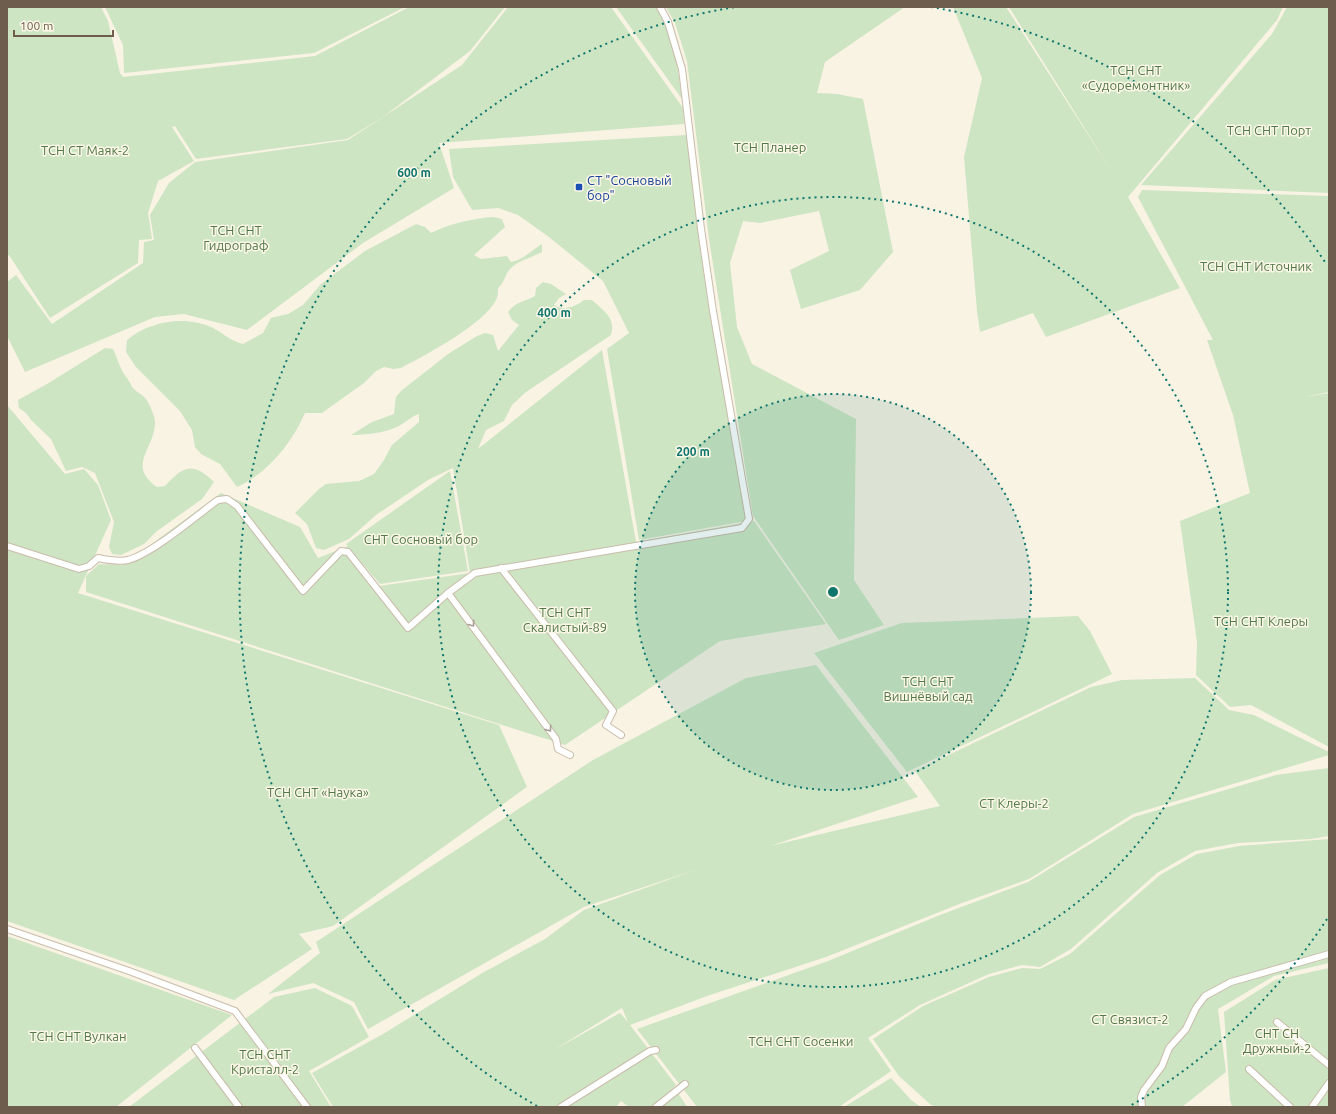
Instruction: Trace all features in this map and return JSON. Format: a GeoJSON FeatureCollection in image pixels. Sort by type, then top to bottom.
{"type":"FeatureCollection","features":[{"type":"Feature","properties":{"kind":"street"},"geometry":{"type":"LineString","coordinates":[[7,546],[79,569],[89,566],[98,558],[114,561],[129,560],[151,549],[218,500],[227,499],[237,506],[303,591],[341,551],[348,552],[408,628],[448,593],[475,573],[573,558],[638,545],[742,528],[749,519],[713,311],[701,229],[682,69],[668,22],[660,7]]}},
{"type":"Feature","properties":{"kind":"street"},"geometry":{"type":"LineString","coordinates":[[501,568],[613,711],[606,725],[622,735]]}},
{"type":"Feature","properties":{"kind":"street"},"geometry":{"type":"LineString","coordinates":[[448,593],[556,739],[558,749],[570,755]]}},
{"type":"Feature","properties":{"kind":"street"},"geometry":{"type":"LineString","coordinates":[[7,929],[129,971],[235,1011],[307,1107]]}},
{"type":"Feature","properties":{"kind":"street"},"geometry":{"type":"LineString","coordinates":[[1142,1107],[1141,1097],[1144,1090],[1162,1066],[1169,1048],[1186,1029],[1196,1008],[1205,996],[1231,982],[1329,954]]}},
{"type":"Feature","properties":{"kind":"street"},"geometry":{"type":"LineString","coordinates":[[1276,1022],[1329,1065]]}},
{"type":"Feature","properties":{"kind":"street"},"geometry":{"type":"LineString","coordinates":[[195,1048],[239,1107]]}},
{"type":"Feature","properties":{"kind":"street"},"geometry":{"type":"LineString","coordinates":[[561,1107],[650,1051],[656,1050]]}},
{"type":"Feature","properties":{"kind":"street"},"geometry":{"type":"LineString","coordinates":[[1248,1069],[1290,1107]]}},
{"type":"Feature","properties":{"kind":"street"},"geometry":{"type":"LineString","coordinates":[[656,1107],[685,1084]]}},
{"type":"Feature","properties":{"kind":"street"},"geometry":{"type":"LineString","coordinates":[[1312,1107],[1329,1084]]}},
{"type":"Feature","properties":{"kind":"green space","name":"ТСН СТ Маяк-2"},"geometry":{"type":"Polygon","coordinates":[[[7,7],[101,7],[108,21],[120,73],[123,77],[315,56],[409,7],[505,7],[470,51],[383,117],[347,139],[196,159],[175,126],[172,127],[194,161],[158,181],[148,213],[152,239],[139,240],[138,263],[50,318],[9,255],[7,256],[7,7]]]}},
{"type":"Feature","properties":{"kind":"green space"},"geometry":{"type":"Polygon","coordinates":[[[105,7],[405,7],[314,53],[124,73],[123,45],[105,7]]]}},
{"type":"Feature","properties":{"kind":"green space","name":"ТСН СНТ Гидрограф"},"geometry":{"type":"Polygon","coordinates":[[[508,7],[611,7],[683,108],[684,124],[439,143],[454,188],[363,243],[247,330],[184,314],[155,317],[25,372],[7,336],[7,282],[16,275],[52,324],[143,263],[144,242],[154,240],[150,215],[169,183],[195,162],[348,140],[462,65],[508,7]]]}},
{"type":"Feature","properties":{"kind":"green space"},"geometry":{"type":"Polygon","coordinates":[[[616,7],[656,7],[665,24],[676,57],[682,99],[616,7]]]}},
{"type":"Feature","properties":{"kind":"green space","name":"ТСН Планер"},"geometry":{"type":"Polygon","coordinates":[[[666,7],[905,7],[825,62],[817,93],[837,94],[863,99],[893,252],[860,290],[801,309],[790,270],[829,251],[819,211],[760,223],[743,221],[730,263],[737,327],[752,364],[856,419],[854,580],[884,625],[839,640],[753,516],[709,239],[687,61],[675,23],[666,7]]]}},
{"type":"Feature","properties":{"kind":"green space","name":"ТСН СНТ «Судоремонтник»"},"geometry":{"type":"Polygon","coordinates":[[[953,7],[1006,7],[1112,172],[1009,7],[1283,7],[1277,20],[1128,197],[1180,288],[1046,337],[1033,313],[980,332],[964,157],[982,78],[953,7]]]}},
{"type":"Feature","properties":{"kind":"green space","name":"ТСН СНТ Порт"},"geometry":{"type":"Polygon","coordinates":[[[1287,7],[1329,7],[1329,193],[1141,185],[1272,34],[1287,7]]]}},
{"type":"Feature","properties":{"kind":"green space"},"geometry":{"type":"Polygon","coordinates":[[[687,135],[708,300],[746,521],[639,540],[607,349],[629,333],[603,281],[549,237],[518,215],[498,208],[472,210],[453,177],[449,149],[687,135]]]}},
{"type":"Feature","properties":{"kind":"green space"},"geometry":{"type":"Polygon","coordinates":[[[1142,190],[1329,196],[1329,392],[1304,397],[1329,393],[1329,747],[1251,705],[1230,707],[1196,675],[1197,642],[1180,521],[1250,493],[1233,415],[1207,340],[1213,340],[1138,197],[1142,190]]]}},
{"type":"Feature","properties":{"kind":"green space"},"geometry":{"type":"Polygon","coordinates":[[[494,217],[502,219],[505,227],[474,255],[481,259],[507,256],[511,262],[523,257],[542,244],[542,252],[521,261],[510,269],[498,288],[497,298],[480,319],[453,338],[401,368],[393,369],[384,367],[376,371],[364,383],[322,413],[305,413],[293,436],[268,466],[259,474],[237,487],[220,464],[201,454],[195,447],[192,430],[180,411],[136,367],[126,352],[127,340],[136,333],[157,324],[180,321],[202,324],[213,328],[231,339],[243,344],[263,333],[271,318],[288,314],[303,305],[321,284],[365,251],[416,224],[425,227],[431,233],[461,222],[494,217]]]}},
{"type":"Feature","properties":{"kind":"green space","name":"ТСН СНТ Скалистый-89"},"geometry":{"type":"Polygon","coordinates":[[[543,282],[551,284],[566,294],[559,298],[554,305],[558,307],[566,308],[577,305],[584,300],[592,300],[608,315],[612,324],[611,335],[526,392],[512,405],[504,421],[486,430],[478,449],[602,350],[636,542],[754,521],[826,624],[720,641],[565,745],[86,592],[86,576],[99,564],[123,565],[221,493],[300,527],[318,558],[348,546],[346,544],[450,471],[468,571],[380,584],[349,548],[379,586],[470,573],[453,468],[428,480],[376,515],[349,539],[324,550],[316,548],[307,524],[295,513],[326,484],[359,481],[374,474],[392,445],[419,422],[419,414],[386,431],[362,435],[351,435],[372,422],[394,414],[396,397],[401,391],[448,354],[477,336],[485,333],[493,335],[498,351],[519,325],[512,320],[508,312],[517,304],[535,296],[536,288],[543,282]]]}},
{"type":"Feature","properties":{"kind":"green space"},"geometry":{"type":"Polygon","coordinates":[[[105,348],[113,349],[121,369],[132,387],[146,399],[154,415],[155,425],[143,465],[144,472],[148,479],[157,487],[165,486],[171,479],[183,470],[194,469],[207,475],[214,482],[202,499],[157,531],[144,544],[121,555],[112,554],[109,547],[114,522],[95,473],[82,467],[66,471],[51,439],[31,420],[26,413],[19,408],[18,400],[105,348]]]}},
{"type":"Feature","properties":{"kind":"green space","name":"ТСН СНТ «Наука»"},"geometry":{"type":"Polygon","coordinates":[[[7,405],[65,474],[84,469],[98,485],[111,520],[78,593],[499,725],[527,787],[333,926],[299,934],[312,949],[234,1000],[7,921],[7,405]]]}},
{"type":"Feature","properties":{"kind":"green space","name":"ТСН СНТ Вишнёвый сад"},"geometry":{"type":"Polygon","coordinates":[[[1078,616],[1090,631],[1112,674],[907,772],[814,653],[902,623],[1078,616]]]}},
{"type":"Feature","properties":{"kind":"green space","name":"СТ Клеры-2"},"geometry":{"type":"Polygon","coordinates":[[[816,665],[918,797],[770,846],[940,806],[915,771],[1091,687],[1122,680],[1195,678],[1229,710],[1254,715],[1329,752],[1329,755],[1133,814],[1029,879],[962,903],[826,957],[707,996],[630,1025],[676,1085],[655,1107],[629,1107],[621,1101],[616,1107],[333,1107],[312,1073],[383,1034],[484,972],[545,939],[584,910],[698,869],[584,907],[368,1029],[354,1002],[313,983],[268,994],[320,953],[316,942],[593,760],[746,678],[816,665]],[[622,1008],[554,1050],[620,1013],[628,1022],[622,1008]]]}},
{"type":"Feature","properties":{"kind":"green space","name":"ТСН СНТ Сосенки"},"geometry":{"type":"Polygon","coordinates":[[[1329,768],[1329,836],[1311,839],[1238,843],[1195,851],[1157,873],[1071,949],[1040,967],[1022,965],[989,974],[920,1005],[868,1038],[891,1071],[839,1107],[697,1107],[637,1029],[828,961],[940,915],[1028,882],[1134,817],[1276,775],[1329,768]]]}},
{"type":"Feature","properties":{"kind":"green space","name":"СТ Связист-2"},"geometry":{"type":"Polygon","coordinates":[[[1329,839],[1329,963],[1274,976],[1218,1009],[1226,1072],[1182,1107],[937,1107],[931,1105],[899,1076],[873,1039],[923,1006],[989,977],[1022,968],[1040,969],[1070,954],[1160,875],[1197,854],[1239,846],[1329,839]]]}},
{"type":"Feature","properties":{"kind":"green space","name":"ТСН СНТ Вулкан"},"geometry":{"type":"Polygon","coordinates":[[[7,936],[232,1015],[116,1107],[7,1107],[7,936]]]}},
{"type":"Feature","properties":{"kind":"green space","name":"СНТ СН Дружный-2"},"geometry":{"type":"Polygon","coordinates":[[[1329,968],[1329,1107],[1232,1107],[1230,1100],[1224,1012],[1275,980],[1329,968]]]}},
{"type":"Feature","properties":{"kind":"green space","name":"ТСН СНТ Кристалл-2"},"geometry":{"type":"Polygon","coordinates":[[[315,988],[352,1006],[369,1037],[309,1071],[331,1107],[129,1107],[274,997],[315,988]]]}},
{"type":"Feature","properties":{"kind":"green space"},"geometry":{"type":"Polygon","coordinates":[[[891,1078],[911,1100],[921,1107],[844,1107],[891,1078]]]}},
{"type":"Feature","properties":{"kind":"green space"},"geometry":{"type":"Polygon","coordinates":[[[678,1093],[687,1107],[660,1107],[678,1093]]]}},
{"type":"Feature","properties":{"kind":"place","name":"СТ \"Сосновый бор\""},"geometry":{"type":"Point","coordinates":[579,187]}},
{"type":"Feature","properties":{"kind":"park label","name":"ТСН СНТ Источник"},"geometry":{"type":"Point","coordinates":[1256,266]}},
{"type":"Feature","properties":{"kind":"park label","name":"СНТ Сосновый бор"},"geometry":{"type":"Point","coordinates":[421,539]}},
{"type":"Feature","properties":{"kind":"park label","name":"ТСН СНТ Клеры"},"geometry":{"type":"Point","coordinates":[1261,621]}}]}
